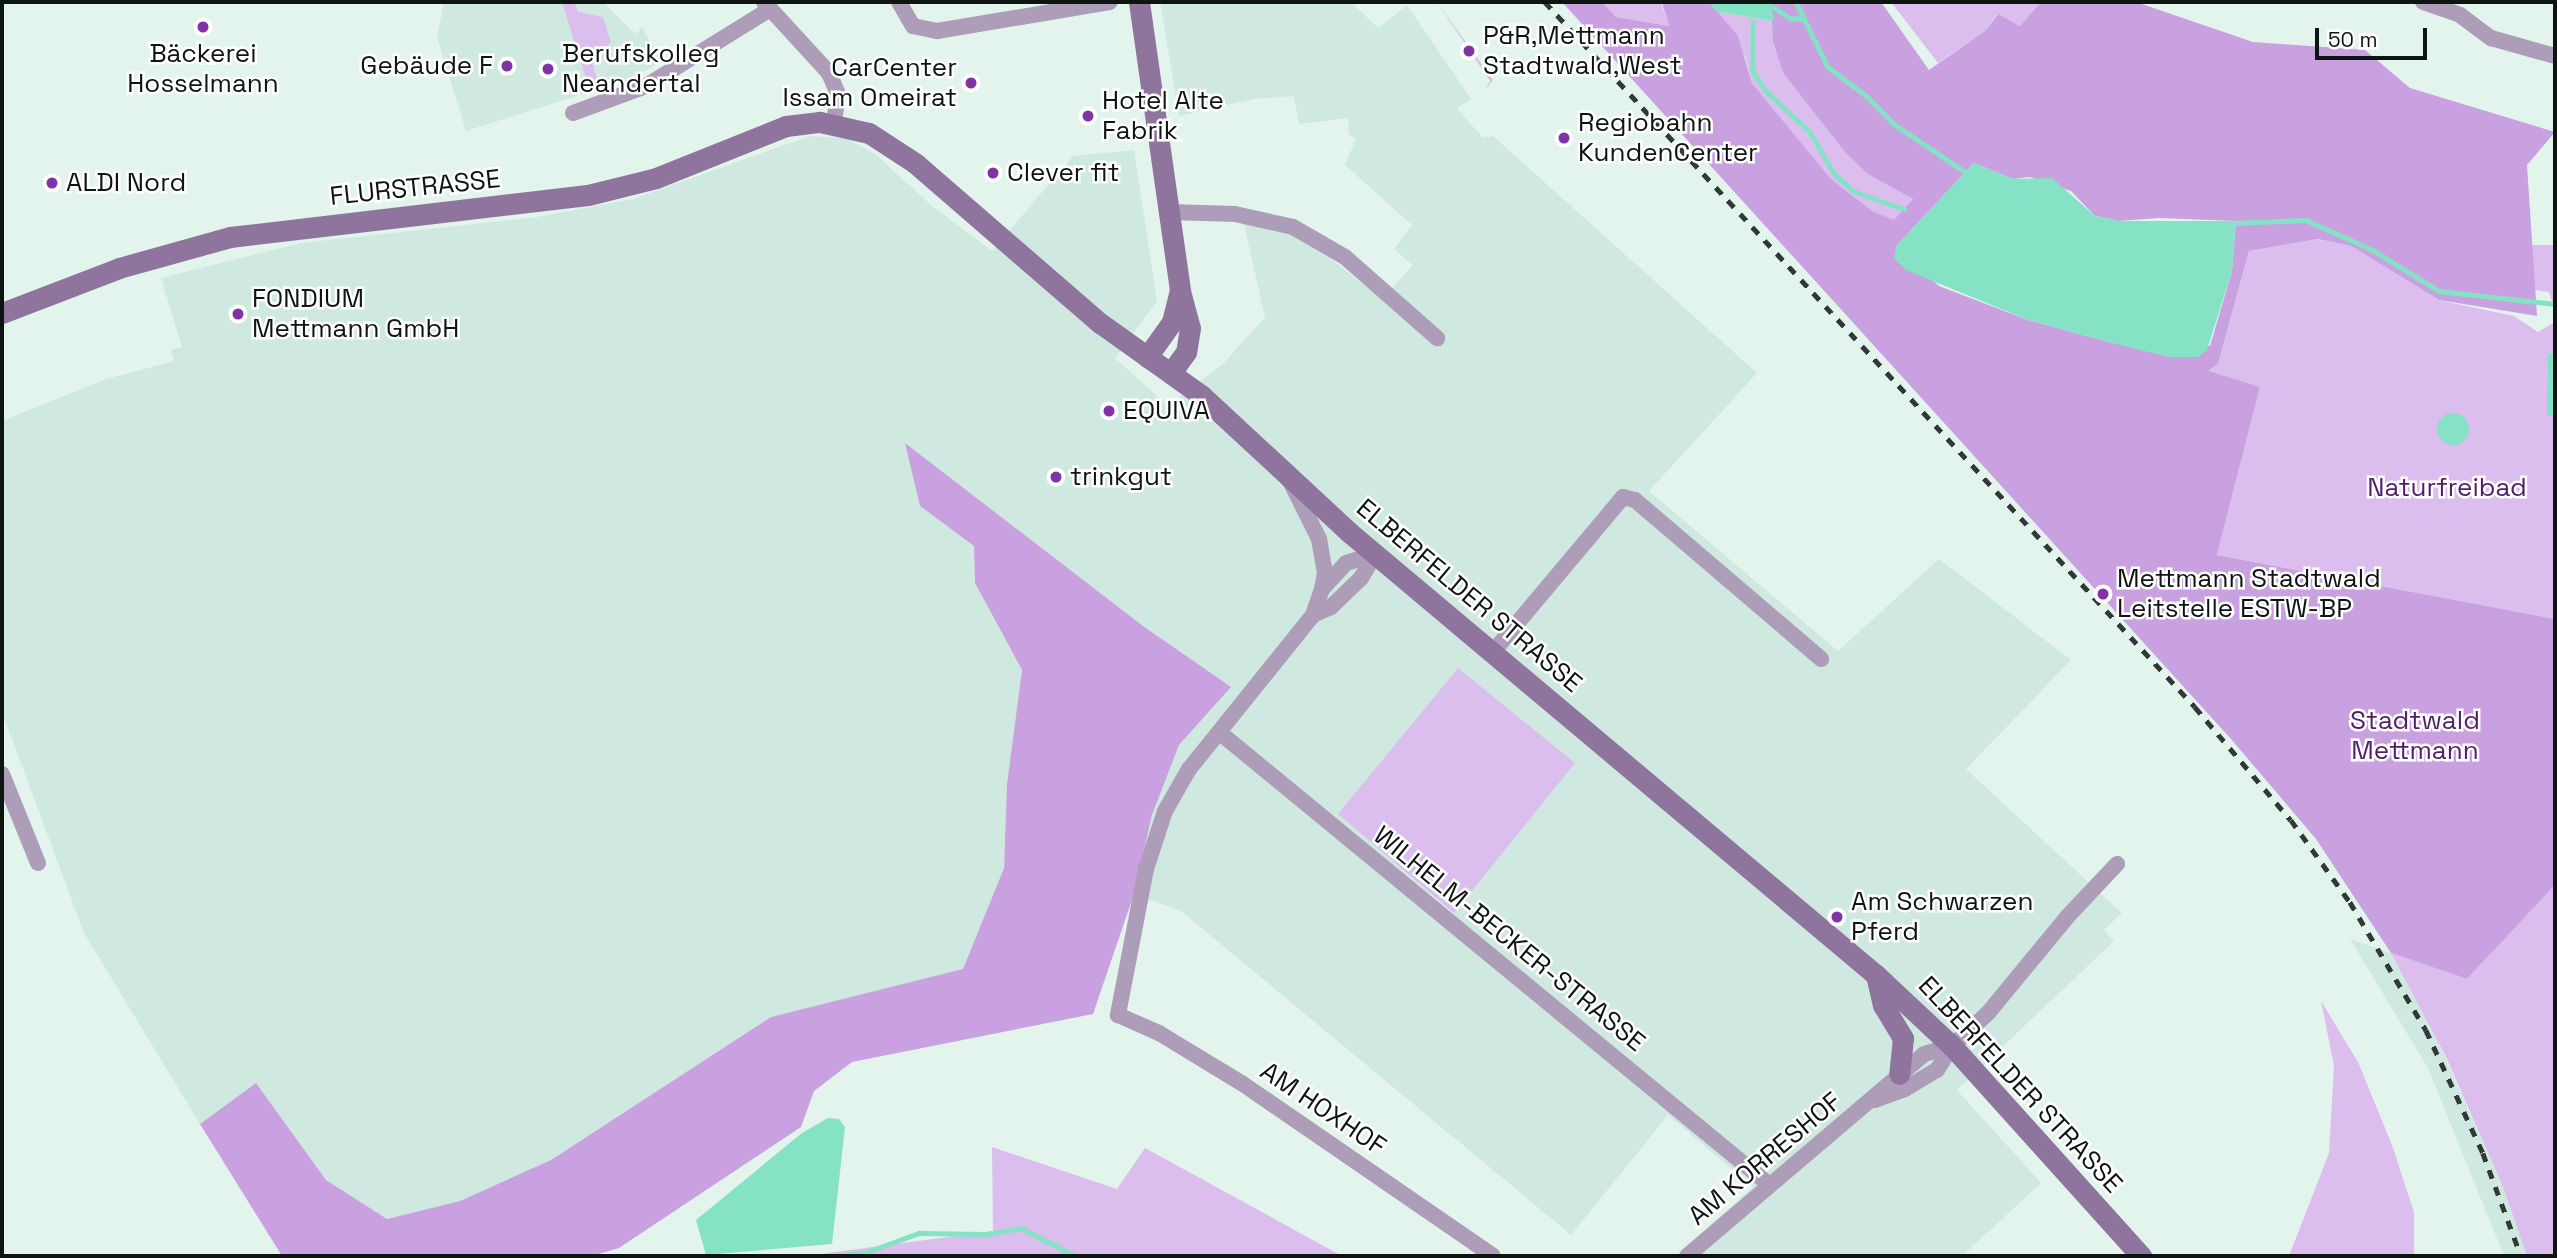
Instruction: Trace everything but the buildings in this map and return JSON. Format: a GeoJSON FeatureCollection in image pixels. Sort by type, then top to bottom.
{"type":"FeatureCollection","features":[{"type":"Feature","properties":{"kind":"main road"},"geometry":{"type":"LineString","coordinates":[[1139,2],[1180,291],[1189,318],[1189,342],[1171,373]]}},
{"type":"Feature","properties":{"kind":"main road","name":"FLURSTRASSE"},"geometry":{"type":"LineString","coordinates":[[2,313],[119,268],[230,237],[588,195],[656,178],[773,129],[834,123]]}},
{"type":"Feature","properties":{"kind":"main road","name":"ELBERFELDER STRASSE"},"geometry":{"type":"LineString","coordinates":[[834,123],[869,133],[906,156],[1100,323],[1171,373],[1374,554],[1876,975],[1952,1046],[2141,1256]]}},
{"type":"Feature","properties":{"kind":"main road"},"geometry":{"type":"LineString","coordinates":[[1147,357],[1172,321],[1180,291]]}},
{"type":"Feature","properties":{"kind":"main road"},"geometry":{"type":"LineString","coordinates":[[1876,975],[1883,1005],[1902,1038],[1899,1074]]}},
{"type":"Feature","properties":{"kind":"street"},"geometry":{"type":"LineString","coordinates":[[899,2],[913,26],[937,31],[1110,2]]}},
{"type":"Feature","properties":{"kind":"street"},"geometry":{"type":"LineString","coordinates":[[2423,2],[2460,15],[2491,38],[2555,56]]}},
{"type":"Feature","properties":{"kind":"street"},"geometry":{"type":"LineString","coordinates":[[573,113],[646,86],[767,5],[830,73],[838,93],[834,123]]}},
{"type":"Feature","properties":{"kind":"street"},"geometry":{"type":"LineString","coordinates":[[1169,212],[1235,214],[1293,227],[1345,257],[1437,338]]}},
{"type":"Feature","properties":{"kind":"street"},"geometry":{"type":"LineString","coordinates":[[1219,732],[1313,615],[1322,589],[1325,573],[1319,539],[1289,479]]}},
{"type":"Feature","properties":{"kind":"street"},"geometry":{"type":"LineString","coordinates":[[1493,652],[1623,497],[1635,500],[1821,659]]}},
{"type":"Feature","properties":{"kind":"street"},"geometry":{"type":"LineString","coordinates":[[1322,589],[1346,563],[1374,554]]}},
{"type":"Feature","properties":{"kind":"street"},"geometry":{"type":"LineString","coordinates":[[1313,615],[1331,607],[1361,578],[1374,554]]}},
{"type":"Feature","properties":{"kind":"street","name":"AM HOXHOF"},"geometry":{"type":"LineString","coordinates":[[1219,732],[1189,769],[1165,811],[1146,869],[1118,1015],[1160,1033],[1243,1084],[1493,1256]]}},
{"type":"Feature","properties":{"kind":"street","name":"WILHELM-BECKER-STRASSE"},"geometry":{"type":"LineString","coordinates":[[1219,732],[1768,1183]]}},
{"type":"Feature","properties":{"kind":"street"},"geometry":{"type":"LineString","coordinates":[[2,774],[38,863]]}},
{"type":"Feature","properties":{"kind":"street"},"geometry":{"type":"LineString","coordinates":[[1952,1046],[1988,1013],[2067,917],[2117,864]]}},
{"type":"Feature","properties":{"kind":"street","name":"AM KORRESHOF"},"geometry":{"type":"LineString","coordinates":[[1875,1100],[1905,1089],[1937,1070],[1952,1046]]}},
{"type":"Feature","properties":{"kind":"street","name":"AM KORRESHOF"},"geometry":{"type":"LineString","coordinates":[[1687,1256],[1768,1183],[1875,1100],[1899,1074],[1924,1054],[1952,1046]]}},
{"type":"Feature","properties":{"kind":"shaded area","name":"Berufskolleg Neandertal"},"geometry":{"type":"Polygon","coordinates":[[[444,2],[603,2],[635,34],[642,28],[662,61],[636,77],[466,131],[437,37],[444,2]]]}},
{"type":"Feature","properties":{"kind":"shaded area"},"geometry":{"type":"Polygon","coordinates":[[[1160,2],[1351,2],[1378,28],[1407,5],[1471,99],[1457,108],[1483,138],[1493,136],[1757,373],[1649,491],[1838,651],[1939,559],[2071,660],[1966,769],[2122,913],[2104,930],[2114,941],[1957,1090],[2041,1183],[1962,1256],[1676,1256],[1753,1187],[1668,1115],[1571,1235],[1181,911],[1134,894],[1152,815],[1179,745],[1230,687],[1143,626],[906,444],[920,506],[974,546],[975,583],[1022,670],[1007,784],[1004,868],[963,970],[771,1017],[551,1160],[460,1201],[386,1219],[326,1180],[256,1084],[200,1124],[84,933],[2,712],[2,421],[106,379],[174,361],[171,350],[182,347],[161,278],[301,243],[537,217],[633,199],[810,136],[846,138],[875,154],[932,206],[992,251],[1073,156],[1134,150],[1157,301],[1115,358],[1168,406],[1223,364],[1265,317],[1244,224],[1306,239],[1382,299],[1413,265],[1394,249],[1412,225],[1345,165],[1356,139],[1349,134],[1348,118],[1299,124],[1294,96],[1254,99],[1179,116],[1160,2]]]}},
{"type":"Feature","properties":{"kind":"shaded area"},"geometry":{"type":"Polygon","coordinates":[[[1709,2],[1771,2],[1774,21],[1717,12],[1709,2]]]}},
{"type":"Feature","properties":{"kind":"shaded area"},"geometry":{"type":"Polygon","coordinates":[[[1974,163],[2013,179],[2052,178],[2095,216],[2119,221],[2236,221],[2232,271],[2207,350],[2198,357],[2169,357],[2116,344],[2028,320],[1906,270],[1894,258],[1896,246],[1974,163]]]}},
{"type":"Feature","properties":{"kind":"shaded area"},"geometry":{"type":"Polygon","coordinates":[[[2548,354],[2555,354],[2555,416],[2547,416],[2548,354]]]}},
{"type":"Feature","properties":{"kind":"shaded area"},"geometry":{"type":"Polygon","coordinates":[[[2453,413],[2464,418],[2469,429],[2464,440],[2453,445],[2442,440],[2437,429],[2442,418],[2453,413]]]}},
{"type":"Feature","properties":{"kind":"shaded area"},"geometry":{"type":"Polygon","coordinates":[[[2350,939],[2391,953],[2426,1015],[2503,1187],[2527,1256],[2504,1256],[2428,1068],[2350,939]]]}},
{"type":"Feature","properties":{"kind":"shaded area"},"geometry":{"type":"Polygon","coordinates":[[[828,1118],[839,1119],[845,1127],[832,1244],[706,1255],[696,1220],[802,1133],[828,1118]]]}},
{"type":"Feature","properties":{"kind":"green space"},"geometry":{"type":"Polygon","coordinates":[[[562,2],[574,2],[578,12],[603,17],[611,42],[592,62],[600,88],[590,91],[562,2]]]}},
{"type":"Feature","properties":{"kind":"green space"},"geometry":{"type":"Polygon","coordinates":[[[1437,2],[1493,80],[1485,90],[1490,81],[1437,2]]]}},
{"type":"Feature","properties":{"kind":"green space","name":"Stadtwald Mettmann"},"geometry":{"type":"Polygon","coordinates":[[[1562,2],[1602,2],[1616,17],[1669,26],[1662,3],[1654,2],[1709,2],[1738,36],[1752,83],[1831,179],[1874,212],[1894,220],[1913,199],[1868,174],[1844,151],[1783,73],[1773,42],[1771,2],[1881,2],[1929,70],[1986,30],[1998,14],[2020,26],[2041,2],[2136,2],[2253,42],[2365,50],[2410,88],[2555,132],[2527,165],[2537,316],[2439,300],[2351,246],[2318,239],[2249,251],[2218,364],[2209,371],[2260,387],[2217,555],[2555,619],[2555,885],[2467,979],[2391,953],[2316,839],[2231,739],[1562,2]],[[1974,163],[1896,246],[1939,286],[2028,320],[2116,344],[2210,346],[2232,271],[2236,221],[2159,218],[2119,221],[2095,216],[2071,191],[2030,177],[2013,179],[1974,163]]]}},
{"type":"Feature","properties":{"kind":"green space"},"geometry":{"type":"Polygon","coordinates":[[[1602,2],[1661,3],[1669,26],[1616,17],[1602,2]]]}},
{"type":"Feature","properties":{"kind":"green space"},"geometry":{"type":"Polygon","coordinates":[[[1891,2],[2041,2],[2020,26],[1997,14],[1986,30],[1938,63],[1891,2]]]}},
{"type":"Feature","properties":{"kind":"green space"},"geometry":{"type":"Polygon","coordinates":[[[1717,12],[1774,21],[1773,42],[1783,73],[1844,151],[1913,199],[1894,221],[1874,212],[1831,179],[1752,83],[1745,56],[1717,12]]]}},
{"type":"Feature","properties":{"kind":"green space","name":"Naturfreibad"},"geometry":{"type":"Polygon","coordinates":[[[2318,239],[2351,246],[2439,300],[2514,316],[2538,332],[2555,322],[2555,619],[2217,555],[2260,387],[2209,372],[2218,364],[2249,251],[2318,239]]]}},
{"type":"Feature","properties":{"kind":"green space"},"geometry":{"type":"Polygon","coordinates":[[[2531,245],[2555,245],[2555,311],[2549,292],[2535,290],[2531,245]]]}},
{"type":"Feature","properties":{"kind":"green space"},"geometry":{"type":"Polygon","coordinates":[[[905,443],[1143,626],[1231,687],[1179,745],[1152,815],[1134,894],[1093,1014],[852,1062],[814,1091],[801,1127],[619,1248],[592,1256],[282,1256],[200,1124],[256,1083],[326,1180],[387,1219],[460,1201],[551,1160],[771,1017],[963,969],[1004,868],[1007,784],[1022,670],[975,583],[974,546],[920,506],[905,443]]]}},
{"type":"Feature","properties":{"kind":"green space"},"geometry":{"type":"Polygon","coordinates":[[[1458,668],[1575,763],[1454,913],[1338,814],[1458,668]]]}},
{"type":"Feature","properties":{"kind":"green space"},"geometry":{"type":"Polygon","coordinates":[[[2555,885],[2555,1256],[2527,1256],[2503,1187],[2446,1057],[2391,953],[2467,979],[2555,885]]]}},
{"type":"Feature","properties":{"kind":"green space"},"geometry":{"type":"Polygon","coordinates":[[[2321,1001],[2358,1062],[2392,1145],[2414,1212],[2414,1256],[2289,1256],[2329,1153],[2334,1066],[2321,1001]]]}},
{"type":"Feature","properties":{"kind":"green space"},"geometry":{"type":"Polygon","coordinates":[[[992,1147],[1117,1189],[1145,1148],[1342,1256],[805,1256],[993,1231],[992,1147]]]}},
{"type":"Feature","properties":{"kind":"waterway"},"geometry":{"type":"LineString","coordinates":[[1796,2],[1828,67],[1868,97],[1894,124],[1967,173]]}},
{"type":"Feature","properties":{"kind":"waterway"},"geometry":{"type":"LineString","coordinates":[[1772,6],[1790,18],[1804,19]]}},
{"type":"Feature","properties":{"kind":"waterway"},"geometry":{"type":"LineString","coordinates":[[1753,21],[1753,71],[1766,91],[1810,132],[1834,173],[1853,191],[1904,209]]}},
{"type":"Feature","properties":{"kind":"waterway"},"geometry":{"type":"LineString","coordinates":[[2232,223],[2306,220],[2373,250],[2439,291],[2555,304]]}},
{"type":"Feature","properties":{"kind":"waterway"},"geometry":{"type":"LineString","coordinates":[[834,1256],[864,1253],[919,1233],[987,1234],[1021,1228],[1076,1256]]}},
{"type":"Feature","properties":{"kind":"railway"},"geometry":{"type":"LineString","coordinates":[[1545,2],[2195,707],[2291,820],[2350,902],[2426,1030],[2483,1153],[2521,1256]]}},
{"type":"Feature","properties":{"kind":"place","name":"Bäckerei Hosselmann"},"geometry":{"type":"Point","coordinates":[203,27]}},
{"type":"Feature","properties":{"kind":"place","name":"P&R,Mettmann Stadtwald,West"},"geometry":{"type":"Point","coordinates":[1469,51]}},
{"type":"Feature","properties":{"kind":"place","name":"Gebäude F"},"geometry":{"type":"Point","coordinates":[507,66]}},
{"type":"Feature","properties":{"kind":"place","name":"Berufskolleg Neandertal"},"geometry":{"type":"Point","coordinates":[548,69]}},
{"type":"Feature","properties":{"kind":"place","name":"CarCenter Issam Omeirat"},"geometry":{"type":"Point","coordinates":[971,83]}},
{"type":"Feature","properties":{"kind":"place","name":"Hotel Alte Fabrik"},"geometry":{"type":"Point","coordinates":[1088,116]}},
{"type":"Feature","properties":{"kind":"place","name":"Regiobahn KundenCenter"},"geometry":{"type":"Point","coordinates":[1564,138]}},
{"type":"Feature","properties":{"kind":"place","name":"Clever fit"},"geometry":{"type":"Point","coordinates":[993,173]}},
{"type":"Feature","properties":{"kind":"place","name":"ALDI Nord"},"geometry":{"type":"Point","coordinates":[52,183]}},
{"type":"Feature","properties":{"kind":"place","name":"FONDIUM Mettmann GmbH"},"geometry":{"type":"Point","coordinates":[238,314]}},
{"type":"Feature","properties":{"kind":"place","name":"EQUIVA"},"geometry":{"type":"Point","coordinates":[1109,411]}},
{"type":"Feature","properties":{"kind":"place","name":"trinkgut"},"geometry":{"type":"Point","coordinates":[1056,477]}},
{"type":"Feature","properties":{"kind":"place","name":"Mettmann Stadtwald Leitstelle ESTW-BP"},"geometry":{"type":"Point","coordinates":[2103,594]}},
{"type":"Feature","properties":{"kind":"place","name":"Am Schwarzen Pferd"},"geometry":{"type":"Point","coordinates":[1837,917]}}]}
